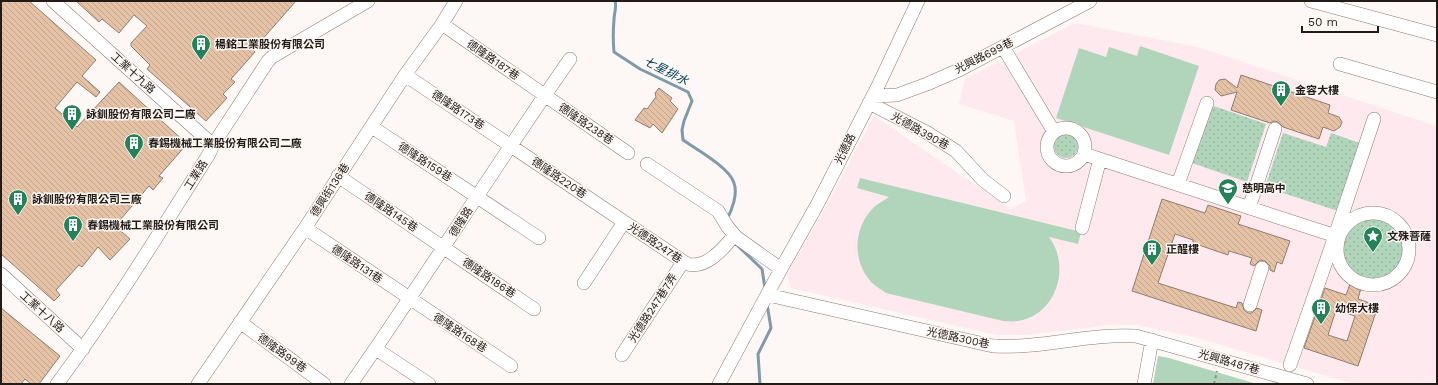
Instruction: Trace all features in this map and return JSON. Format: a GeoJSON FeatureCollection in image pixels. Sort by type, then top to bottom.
{"type":"FeatureCollection","features":[{"type":"Feature","properties":{"kind":"street","name":"工業十九路"},"geometry":{"type":"LineString","coordinates":[[53,1],[213,145]]}},
{"type":"Feature","properties":{"kind":"street","name":"工業路"},"geometry":{"type":"LineString","coordinates":[[57,384],[83,349],[148,251],[209,154],[213,145],[272,57],[368,1]]}},
{"type":"Feature","properties":{"kind":"street","name":"德興街136巷"},"geometry":{"type":"LineString","coordinates":[[204,382],[240,322],[305,228],[405,75],[442,24],[456,1]]}},
{"type":"Feature","properties":{"kind":"street","name":"光德路"},"geometry":{"type":"LineString","coordinates":[[719,384],[817,205],[871,99],[918,1]]}},
{"type":"Feature","properties":{"kind":"street","name":"光興路699巷"},"geometry":{"type":"LineString","coordinates":[[871,99],[897,95],[913,90],[958,70],[1090,1]]}},
{"type":"Feature","properties":{"kind":"street"},"geometry":{"type":"LineString","coordinates":[[1310,1],[1437,35]]}},
{"type":"Feature","properties":{"kind":"street","name":"德隆路187巷"},"geometry":{"type":"LineString","coordinates":[[442,24],[544,96]]}},
{"type":"Feature","properties":{"kind":"street"},"geometry":{"type":"LineString","coordinates":[[1003,47],[1054,132]]}},
{"type":"Feature","properties":{"kind":"street","name":"德隆路"},"geometry":{"type":"LineString","coordinates":[[351,384],[410,299],[570,59]]}},
{"type":"Feature","properties":{"kind":"street"},"geometry":{"type":"LineString","coordinates":[[1340,64],[1437,92]]}},
{"type":"Feature","properties":{"kind":"street","name":"德隆路173巷"},"geometry":{"type":"LineString","coordinates":[[405,75],[512,146]]}},
{"type":"Feature","properties":{"kind":"street","name":"德隆路238巷"},"geometry":{"type":"LineString","coordinates":[[544,96],[628,153]]}},
{"type":"Feature","properties":{"kind":"street","name":"光德路390巷"},"geometry":{"type":"LineString","coordinates":[[871,99],[956,151],[983,180],[1004,196]]}},
{"type":"Feature","properties":{"kind":"street"},"geometry":{"type":"LineString","coordinates":[[1178,184],[1207,103]]}},
{"type":"Feature","properties":{"kind":"street"},"geometry":{"type":"LineString","coordinates":[[1290,365],[1337,236],[1374,119]]}},
{"type":"Feature","properties":{"kind":"street","name":"德隆路159巷"},"geometry":{"type":"LineString","coordinates":[[372,127],[539,238]]}},
{"type":"Feature","properties":{"kind":"street"},"geometry":{"type":"LineString","coordinates":[[1066,128],[1073,129],[1082,136],[1085,142],[1086,148],[1084,154],[1076,164],[1070,166],[1058,164],[1049,156],[1047,143],[1054,132],[1066,128]]}},
{"type":"Feature","properties":{"kind":"street"},"geometry":{"type":"LineString","coordinates":[[1249,208],[1274,129]]}},
{"type":"Feature","properties":{"kind":"street","name":"德隆路220巷"},"geometry":{"type":"LineString","coordinates":[[512,146],[606,210]]}},
{"type":"Feature","properties":{"kind":"street"},"geometry":{"type":"LineString","coordinates":[[1084,154],[1337,236]]}},
{"type":"Feature","properties":{"kind":"street"},"geometry":{"type":"LineString","coordinates":[[1082,228],[1100,159]]}},
{"type":"Feature","properties":{"kind":"street"},"geometry":{"type":"LineString","coordinates":[[647,164],[718,211],[729,235],[781,269]]}},
{"type":"Feature","properties":{"kind":"street","name":"德隆路145巷"},"geometry":{"type":"LineString","coordinates":[[338,176],[444,248]]}},
{"type":"Feature","properties":{"kind":"street","name":"光德路247巷"},"geometry":{"type":"LineString","coordinates":[[606,210],[683,262],[691,265],[709,260],[729,235]]}},
{"type":"Feature","properties":{"kind":"street"},"geometry":{"type":"LineString","coordinates":[[1370,213],[1382,214],[1393,218],[1402,226],[1408,236],[1410,248],[1408,260],[1403,270],[1384,284],[1372,285],[1360,283],[1350,277],[1342,267],[1337,256],[1337,236],[1348,222],[1358,216],[1370,213]]}},
{"type":"Feature","properties":{"kind":"street"},"geometry":{"type":"LineString","coordinates":[[584,283],[624,222]]}},
{"type":"Feature","properties":{"kind":"street","name":"德隆路131巷"},"geometry":{"type":"LineString","coordinates":[[305,228],[410,299]]}},
{"type":"Feature","properties":{"kind":"street","name":"德隆路186巷"},"geometry":{"type":"LineString","coordinates":[[444,248],[534,309]]}},
{"type":"Feature","properties":{"kind":"street","name":"光德路247巷7弄"},"geometry":{"type":"LineString","coordinates":[[622,355],[683,262]]}},
{"type":"Feature","properties":{"kind":"street"},"geometry":{"type":"LineString","coordinates":[[1250,306],[1262,268]]}},
{"type":"Feature","properties":{"kind":"street","name":"工業十八路"},"geometry":{"type":"LineString","coordinates":[[1,274],[83,349]]}},
{"type":"Feature","properties":{"kind":"street","name":"光德路300巷"},"geometry":{"type":"LineString","coordinates":[[768,295],[993,346],[1012,346],[1126,335],[1152,340]]}},
{"type":"Feature","properties":{"kind":"street","name":"德隆路168巷"},"geometry":{"type":"LineString","coordinates":[[410,299],[511,366]]}},
{"type":"Feature","properties":{"kind":"street","name":"德隆路99巷"},"geometry":{"type":"LineString","coordinates":[[240,322],[324,384]]}},
{"type":"Feature","properties":{"kind":"street"},"geometry":{"type":"LineString","coordinates":[[1144,384],[1152,340]]}},
{"type":"Feature","properties":{"kind":"street","name":"光興路487巷"},"geometry":{"type":"LineString","coordinates":[[1152,340],[1307,384]]}},
{"type":"Feature","properties":{"kind":"street"},"geometry":{"type":"LineString","coordinates":[[376,349],[429,384]]}},
{"type":"Feature","properties":{"kind":"path"},"geometry":{"type":"LineString","coordinates":[[1214,384],[1217,371]]}},
{"type":"Feature","properties":{"kind":"shaded area","name":"慈明高中"},"geometry":{"type":"Polygon","coordinates":[[[1075,23],[1198,47],[1437,126],[1437,384],[1354,384],[1193,337],[1137,325],[1111,325],[1028,335],[996,335],[791,288],[787,274],[823,212],[874,116],[1011,209],[1026,201],[1014,121],[959,104],[965,79],[1075,23]]]}},
{"type":"Feature","properties":{"kind":"green space"},"geometry":{"type":"Polygon","coordinates":[[[1140,46],[1199,66],[1169,155],[1056,118],[1079,48],[1106,57],[1109,47],[1137,56],[1140,46]]]}},
{"type":"Feature","properties":{"kind":"green space"},"geometry":{"type":"Polygon","coordinates":[[[1211,105],[1266,124],[1247,182],[1192,163],[1211,105]]]}},
{"type":"Feature","properties":{"kind":"green space"},"geometry":{"type":"Polygon","coordinates":[[[1283,133],[1326,147],[1331,133],[1360,143],[1338,211],[1265,187],[1283,133]]]}},
{"type":"Feature","properties":{"kind":"green space"},"geometry":{"type":"Polygon","coordinates":[[[1066,134],[1071,135],[1077,141],[1077,151],[1071,157],[1066,158],[1061,157],[1055,151],[1054,146],[1055,141],[1061,135],[1066,134]]]}},
{"type":"Feature","properties":{"kind":"green space"},"geometry":{"type":"Polygon","coordinates":[[[860,178],[1081,232],[1078,244],[1049,237],[1056,249],[1059,262],[1059,275],[1056,288],[1051,299],[1042,309],[1031,317],[1018,321],[1003,321],[886,293],[871,282],[865,273],[860,264],[858,244],[862,224],[867,215],[876,206],[889,197],[857,188],[860,178]]]}},
{"type":"Feature","properties":{"kind":"green space","name":"文殊菩薩"},"geometry":{"type":"Polygon","coordinates":[[[1373,213],[1387,216],[1399,223],[1406,235],[1409,249],[1406,263],[1399,275],[1387,282],[1373,285],[1359,282],[1347,275],[1340,263],[1337,249],[1340,235],[1347,223],[1359,216],[1373,213]]]}},
{"type":"Feature","properties":{"kind":"green space"},"geometry":{"type":"Polygon","coordinates":[[[1158,356],[1169,358],[1257,384],[1153,384],[1158,356]]]}},
{"type":"Feature","properties":{"kind":"building"},"geometry":{"type":"Polygon","coordinates":[[[1,1],[29,1],[96,60],[82,76],[100,92],[96,97],[77,82],[55,108],[77,127],[119,82],[187,144],[159,176],[163,178],[153,190],[149,186],[115,226],[130,239],[110,260],[98,247],[82,267],[79,265],[56,290],[60,295],[54,301],[1,254],[1,1]]]}},
{"type":"Feature","properties":{"kind":"building"},"geometry":{"type":"Polygon","coordinates":[[[76,1],[296,1],[253,50],[255,52],[231,79],[235,82],[223,94],[227,98],[206,121],[147,69],[150,65],[131,46],[131,43],[147,26],[134,15],[119,33],[102,19],[99,22],[76,1]]]}},
{"type":"Feature","properties":{"kind":"building","name":"金容大樓"},"geometry":{"type":"Polygon","coordinates":[[[1241,75],[1330,105],[1328,113],[1339,117],[1342,122],[1340,127],[1334,131],[1323,127],[1319,139],[1283,127],[1278,122],[1274,121],[1270,123],[1231,110],[1237,92],[1221,96],[1215,90],[1216,84],[1219,80],[1225,79],[1237,88],[1241,75]]]}},
{"type":"Feature","properties":{"kind":"building"},"geometry":{"type":"Polygon","coordinates":[[[659,88],[672,98],[670,101],[678,109],[662,133],[653,124],[650,128],[635,120],[644,108],[647,109],[656,97],[655,93],[659,88]]]}},
{"type":"Feature","properties":{"kind":"building","name":"正醒樓"},"geometry":{"type":"Polygon","coordinates":[[[1162,199],[1205,213],[1208,205],[1241,216],[1238,224],[1290,241],[1282,264],[1277,262],[1274,272],[1270,270],[1270,266],[1265,261],[1260,260],[1254,266],[1250,264],[1252,258],[1229,251],[1228,255],[1193,243],[1193,240],[1175,234],[1158,283],[1236,308],[1238,302],[1242,303],[1244,310],[1248,313],[1252,313],[1257,308],[1262,310],[1256,331],[1132,291],[1162,199]]]}},
{"type":"Feature","properties":{"kind":"building","name":"幼保大樓"},"geometry":{"type":"Polygon","coordinates":[[[1350,284],[1361,288],[1358,299],[1378,306],[1358,366],[1304,348],[1325,288],[1346,295],[1350,284]],[[1336,310],[1328,335],[1347,341],[1355,316],[1336,310]]]}},
{"type":"Feature","properties":{"kind":"building"},"geometry":{"type":"Polygon","coordinates":[[[1,308],[60,356],[39,384],[31,384],[25,379],[21,384],[1,384],[1,308]]]}},
{"type":"Feature","properties":{"kind":"waterway","name":"七星排水"},"geometry":{"type":"LineString","coordinates":[[615,1],[616,8],[613,32],[614,52],[640,69],[688,92],[692,101],[684,121],[682,130],[683,140],[720,165],[731,177],[735,187],[735,197],[727,219]]}},
{"type":"Feature","properties":{"kind":"waterway","name":"七星排水"},"geometry":{"type":"LineString","coordinates":[[738,246],[762,269],[765,288]]}},
{"type":"Feature","properties":{"kind":"waterway","name":"七星排水"},"geometry":{"type":"LineString","coordinates":[[760,384],[758,354],[771,328],[767,304]]}},
{"type":"Feature","properties":{"kind":"place","name":"楊銘工業股份有限公司"},"geometry":{"type":"Point","coordinates":[201,61]}},
{"type":"Feature","properties":{"kind":"place","name":"金容大樓"},"geometry":{"type":"Point","coordinates":[1281,107]}},
{"type":"Feature","properties":{"kind":"place","name":"詠釧股份有限公司二廠"},"geometry":{"type":"Point","coordinates":[72,131]}},
{"type":"Feature","properties":{"kind":"place","name":"春錫機械工業股份有限公司二廠"},"geometry":{"type":"Point","coordinates":[134,160]}},
{"type":"Feature","properties":{"kind":"place","name":"慈明高中"},"geometry":{"type":"Point","coordinates":[1228,205]}},
{"type":"Feature","properties":{"kind":"place","name":"詠釧股份有限公司三廠"},"geometry":{"type":"Point","coordinates":[18,216]}},
{"type":"Feature","properties":{"kind":"place","name":"春錫機械工業股份有限公司"},"geometry":{"type":"Point","coordinates":[73,242]}},
{"type":"Feature","properties":{"kind":"place","name":"文殊菩薩"},"geometry":{"type":"Point","coordinates":[1373,253]}},
{"type":"Feature","properties":{"kind":"place","name":"正醒樓"},"geometry":{"type":"Point","coordinates":[1152,266]}},
{"type":"Feature","properties":{"kind":"place","name":"幼保大樓"},"geometry":{"type":"Point","coordinates":[1321,325]}}]}
